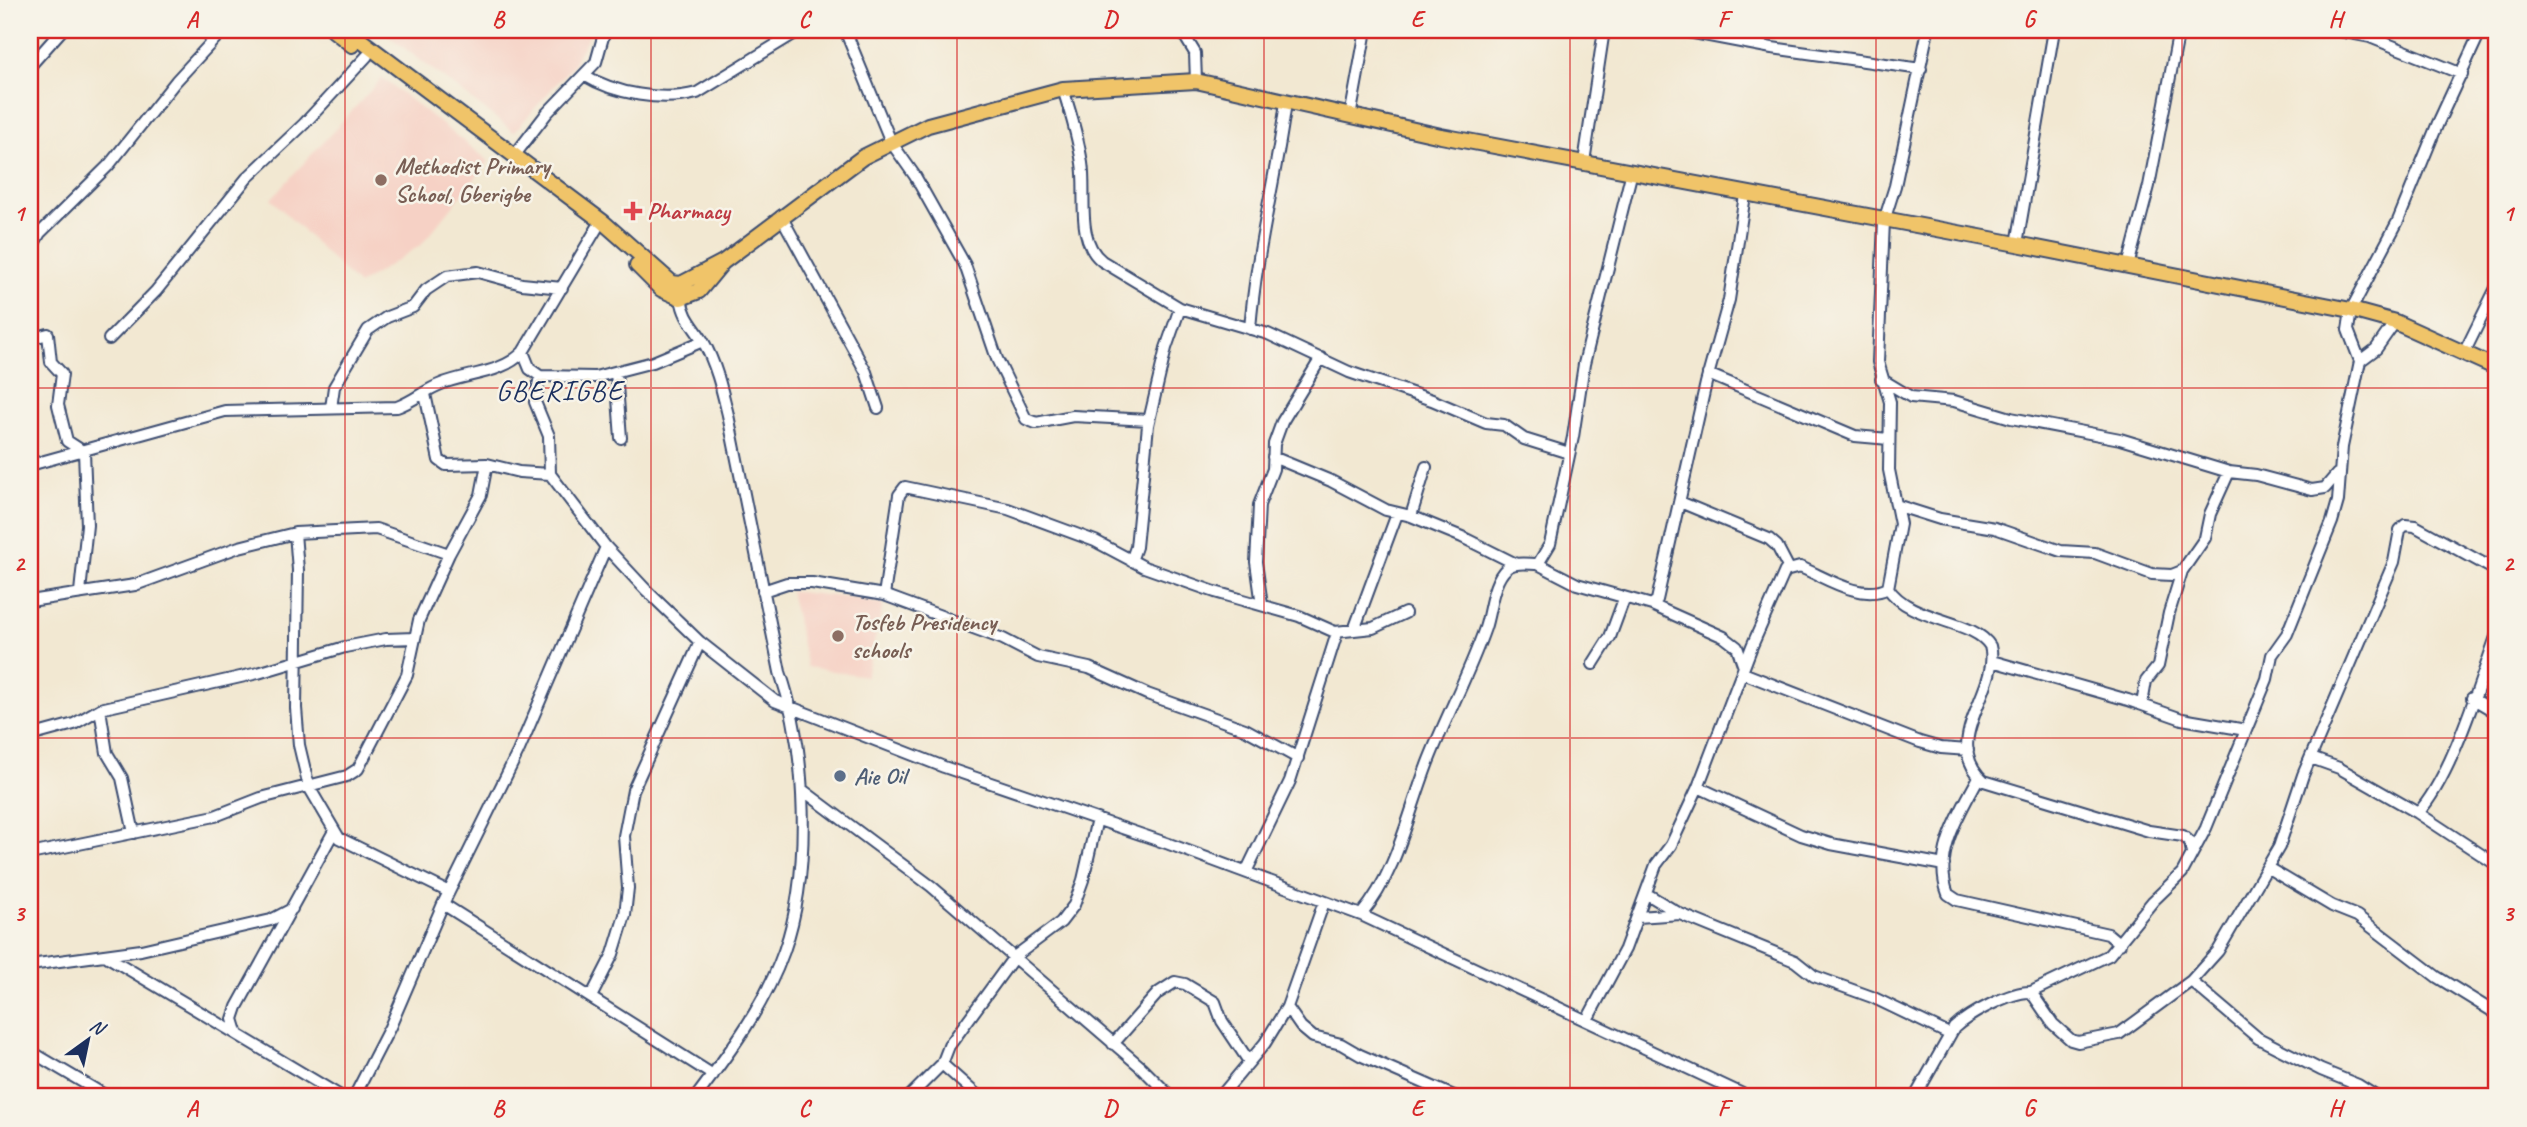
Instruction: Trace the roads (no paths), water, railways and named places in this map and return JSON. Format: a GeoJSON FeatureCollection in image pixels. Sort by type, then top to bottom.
{"type":"FeatureCollection","features":[{"type":"Feature","properties":{"kind":"main road"},"geometry":{"type":"LineString","coordinates":[[333,30],[597,228],[661,289],[681,298],[699,291],[723,262]]}},
{"type":"Feature","properties":{"kind":"main road"},"geometry":{"type":"LineString","coordinates":[[347,30],[603,222],[672,283],[681,284],[723,262],[863,157],[891,142],[973,111],[1063,89],[1196,81],[1350,117],[2351,310],[2395,322],[2465,351],[2497,368]]}},
{"type":"Feature","properties":{"kind":"street"},"geometry":{"type":"LineString","coordinates":[[30,66],[62,30]]}},
{"type":"Feature","properties":{"kind":"street"},"geometry":{"type":"LineString","coordinates":[[30,250],[40,233],[109,165],[176,81],[223,30]]}},
{"type":"Feature","properties":{"kind":"street"},"geometry":{"type":"LineString","coordinates":[[514,156],[547,113],[596,62],[604,30]]}},
{"type":"Feature","properties":{"kind":"street"},"geometry":{"type":"LineString","coordinates":[[584,75],[597,83],[657,97],[680,97],[697,93],[800,30]]}},
{"type":"Feature","properties":{"kind":"street"},"geometry":{"type":"LineString","coordinates":[[845,30],[891,142],[915,176],[965,265],[998,359],[1026,419],[1036,423],[1073,416],[1149,420]]}},
{"type":"Feature","properties":{"kind":"street"},"geometry":{"type":"LineString","coordinates":[[1181,30],[1195,53],[1196,81]]}},
{"type":"Feature","properties":{"kind":"street"},"geometry":{"type":"LineString","coordinates":[[1584,162],[1591,101],[1604,30]]}},
{"type":"Feature","properties":{"kind":"street"},"geometry":{"type":"LineString","coordinates":[[1686,30],[1772,48],[1921,69]]}},
{"type":"Feature","properties":{"kind":"street"},"geometry":{"type":"LineString","coordinates":[[1928,30],[1895,186],[1884,221],[1878,337],[1881,379],[1890,402],[1892,489],[1899,506],[1899,536],[1888,588],[1898,601],[1982,637],[1990,646],[1992,661],[1966,737],[1968,750],[1979,777],[1989,784],[2042,801],[2148,831],[2183,836],[2190,842],[2192,853]]}},
{"type":"Feature","properties":{"kind":"street"},"geometry":{"type":"LineString","coordinates":[[2017,244],[2054,30]]}},
{"type":"Feature","properties":{"kind":"street"},"geometry":{"type":"LineString","coordinates":[[2128,266],[2149,186],[2179,30]]}},
{"type":"Feature","properties":{"kind":"street"},"geometry":{"type":"LineString","coordinates":[[2334,30],[2370,37],[2462,74]]}},
{"type":"Feature","properties":{"kind":"street"},"geometry":{"type":"LineString","coordinates":[[1915,1097],[1949,1034],[1972,1013],[2031,992],[2093,964],[2120,944],[2153,901],[2182,873],[2246,730],[2267,679],[2272,655],[2287,634],[2329,532],[2338,501],[2337,474],[2360,361],[2348,330],[2351,310],[2398,221],[2438,123],[2481,30]]}},
{"type":"Feature","properties":{"kind":"street"},"geometry":{"type":"LineString","coordinates":[[1350,117],[1364,31]]}},
{"type":"Feature","properties":{"kind":"street"},"geometry":{"type":"LineString","coordinates":[[109,340],[156,291],[247,178],[304,124],[367,56]]}},
{"type":"Feature","properties":{"kind":"street"},"geometry":{"type":"LineString","coordinates":[[1063,89],[1076,128],[1085,194],[1084,221],[1093,254],[1180,308],[1250,329],[1349,372],[1432,400],[1486,424],[1504,425],[1524,439],[1569,453]]}},
{"type":"Feature","properties":{"kind":"street"},"geometry":{"type":"LineString","coordinates":[[1250,329],[1266,203],[1278,160],[1286,102]]}},
{"type":"Feature","properties":{"kind":"street"},"geometry":{"type":"LineString","coordinates":[[1538,564],[1550,544],[1598,300],[1605,287],[1632,171]]}},
{"type":"Feature","properties":{"kind":"street"},"geometry":{"type":"LineString","coordinates":[[1652,606],[1657,600],[1708,374],[1730,300],[1745,195]]}},
{"type":"Feature","properties":{"kind":"street"},"geometry":{"type":"LineString","coordinates":[[781,216],[866,372],[878,408]]}},
{"type":"Feature","properties":{"kind":"street"},"geometry":{"type":"LineString","coordinates":[[30,465],[225,411],[397,407],[444,382],[480,374],[517,358],[523,352],[597,228]]}},
{"type":"Feature","properties":{"kind":"street"},"geometry":{"type":"LineString","coordinates":[[331,408],[337,380],[368,330],[387,317],[413,307],[421,294],[442,278],[478,272],[522,284],[562,288]]}},
{"type":"Feature","properties":{"kind":"street"},"geometry":{"type":"LineString","coordinates":[[2465,351],[2497,286]]}},
{"type":"Feature","properties":{"kind":"street"},"geometry":{"type":"LineString","coordinates":[[681,298],[684,317],[703,341],[718,375],[728,415],[780,672],[793,709],[804,791],[799,881],[785,951],[757,1011],[696,1097]]}},
{"type":"Feature","properties":{"kind":"street"},"geometry":{"type":"LineString","coordinates":[[1131,561],[1136,547],[1149,420],[1180,308]]}},
{"type":"Feature","properties":{"kind":"street"},"geometry":{"type":"LineString","coordinates":[[2360,361],[2376,349],[2395,322]]}},
{"type":"Feature","properties":{"kind":"street"},"geometry":{"type":"LineString","coordinates":[[30,339],[48,334],[51,362],[62,374],[58,405],[67,441],[84,452]]}},
{"type":"Feature","properties":{"kind":"street"},"geometry":{"type":"LineString","coordinates":[[523,352],[530,369],[540,376],[595,377],[653,362],[703,341]]}},
{"type":"Feature","properties":{"kind":"street"},"geometry":{"type":"LineString","coordinates":[[1262,605],[1256,562],[1259,505],[1269,483],[1282,422],[1321,358]]}},
{"type":"Feature","properties":{"kind":"street"},"geometry":{"type":"LineString","coordinates":[[616,372],[621,438]]}},
{"type":"Feature","properties":{"kind":"street"},"geometry":{"type":"LineString","coordinates":[[1708,374],[1855,436],[1889,439]]}},
{"type":"Feature","properties":{"kind":"street"},"geometry":{"type":"LineString","coordinates":[[540,376],[535,402],[549,436],[550,474],[606,547],[700,642],[760,691],[793,709],[944,767],[1097,819],[1361,915],[1749,1097]]}},
{"type":"Feature","properties":{"kind":"street"},"geometry":{"type":"LineString","coordinates":[[1881,379],[1911,397],[1954,401],[2011,418],[2120,439],[2229,472],[2256,475],[2320,490],[2337,474]]}},
{"type":"Feature","properties":{"kind":"street"},"geometry":{"type":"LineString","coordinates":[[425,394],[439,460],[446,465],[487,464],[519,472],[550,474]]}},
{"type":"Feature","properties":{"kind":"street"},"geometry":{"type":"LineString","coordinates":[[80,592],[87,525],[84,452]]}},
{"type":"Feature","properties":{"kind":"street"},"geometry":{"type":"LineString","coordinates":[[1273,457],[1331,481],[1397,514],[1411,516],[1516,564]]}},
{"type":"Feature","properties":{"kind":"street"},"geometry":{"type":"LineString","coordinates":[[30,855],[215,816],[261,798],[309,788],[347,776],[365,760],[407,675],[414,638],[449,554],[481,495],[487,464]]}},
{"type":"Feature","properties":{"kind":"street"},"geometry":{"type":"LineString","coordinates":[[1411,516],[1426,467]]}},
{"type":"Feature","properties":{"kind":"street"},"geometry":{"type":"LineString","coordinates":[[2142,704],[2146,681],[2158,666],[2169,613],[2182,571],[2205,538],[2210,514],[2229,472]]}},
{"type":"Feature","properties":{"kind":"street"},"geometry":{"type":"LineString","coordinates":[[884,596],[899,495],[905,487],[1007,509],[1095,541],[1131,561],[1215,592],[1299,616],[1337,633],[1373,628],[1405,613]]}},
{"type":"Feature","properties":{"kind":"street"},"geometry":{"type":"LineString","coordinates":[[1680,502],[1769,539],[1777,545],[1789,569]]}},
{"type":"Feature","properties":{"kind":"street"},"geometry":{"type":"LineString","coordinates":[[1899,506],[1940,519],[1996,527],[2061,551],[2095,553],[2152,574],[2172,575],[2182,571]]}},
{"type":"Feature","properties":{"kind":"street"},"geometry":{"type":"LineString","coordinates":[[1354,630],[1397,514]]}},
{"type":"Feature","properties":{"kind":"street"},"geometry":{"type":"LineString","coordinates":[[2031,992],[2063,1034],[2078,1042],[2119,1034],[2191,981],[2228,937],[2279,847],[2311,758],[2393,562],[2400,530],[2405,525],[2415,526],[2497,570]]}},
{"type":"Feature","properties":{"kind":"street"},"geometry":{"type":"LineString","coordinates":[[30,601],[135,586],[239,547],[295,533],[376,529],[449,554]]}},
{"type":"Feature","properties":{"kind":"street"},"geometry":{"type":"LineString","coordinates":[[295,533],[298,570],[295,663],[299,745],[309,788],[334,831],[353,847],[449,892]]}},
{"type":"Feature","properties":{"kind":"street"},"geometry":{"type":"LineString","coordinates":[[354,1097],[390,1027],[443,904],[518,752],[606,547]]}},
{"type":"Feature","properties":{"kind":"street"},"geometry":{"type":"LineString","coordinates":[[1361,915],[1379,894],[1430,758],[1485,629],[1507,568],[1516,564],[1538,564],[1577,584],[1652,606],[1724,637],[1739,652],[1744,671]]}},
{"type":"Feature","properties":{"kind":"street"},"geometry":{"type":"LineString","coordinates":[[1587,1020],[1607,988],[1638,917],[1656,865],[1671,845],[1698,787],[1780,579],[1789,569],[1800,567],[1831,582],[1863,591],[1874,593],[1888,588]]}},
{"type":"Feature","properties":{"kind":"street"},"geometry":{"type":"LineString","coordinates":[[763,591],[787,583],[812,583],[884,596],[1003,639],[1038,657],[1089,668],[1137,690],[1245,729],[1298,758]]}},
{"type":"Feature","properties":{"kind":"street"},"geometry":{"type":"LineString","coordinates":[[1593,664],[1610,637],[1624,599]]}},
{"type":"Feature","properties":{"kind":"street"},"geometry":{"type":"LineString","coordinates":[[1246,872],[1275,815],[1298,758],[1337,633]]}},
{"type":"Feature","properties":{"kind":"street"},"geometry":{"type":"LineString","coordinates":[[2418,813],[2431,799],[2446,767],[2497,634]]}},
{"type":"Feature","properties":{"kind":"street"},"geometry":{"type":"LineString","coordinates":[[30,736],[74,724],[100,709],[295,663],[365,643],[414,638]]}},
{"type":"Feature","properties":{"kind":"street"},"geometry":{"type":"LineString","coordinates":[[591,997],[613,954],[625,915],[628,888],[624,836],[633,790],[700,642]]}},
{"type":"Feature","properties":{"kind":"street"},"geometry":{"type":"LineString","coordinates":[[1739,652],[1752,646]]}},
{"type":"Feature","properties":{"kind":"street"},"geometry":{"type":"LineString","coordinates":[[1992,661],[2192,721],[2246,730]]}},
{"type":"Feature","properties":{"kind":"street"},"geometry":{"type":"LineString","coordinates":[[1744,671],[1909,738],[1941,748],[1968,750]]}},
{"type":"Feature","properties":{"kind":"street"},"geometry":{"type":"LineString","coordinates":[[2472,698],[2497,713]]}},
{"type":"Feature","properties":{"kind":"street"},"geometry":{"type":"LineString","coordinates":[[100,709],[107,754],[122,778],[134,833]]}},
{"type":"Feature","properties":{"kind":"street"},"geometry":{"type":"LineString","coordinates":[[2311,758],[2339,768],[2418,813],[2497,865]]}},
{"type":"Feature","properties":{"kind":"street"},"geometry":{"type":"LineString","coordinates":[[1979,777],[1947,843],[1944,866],[1946,888],[1957,901],[2099,931],[2120,944]]}},
{"type":"Feature","properties":{"kind":"street"},"geometry":{"type":"LineString","coordinates":[[1698,787],[1801,835],[1831,844],[1944,866]]}},
{"type":"Feature","properties":{"kind":"street"},"geometry":{"type":"LineString","coordinates":[[804,791],[931,886],[1171,1097]]}},
{"type":"Feature","properties":{"kind":"street"},"geometry":{"type":"LineString","coordinates":[[909,1097],[942,1064],[949,1046],[1014,957],[1061,922],[1074,905],[1083,880],[1097,819]]}},
{"type":"Feature","properties":{"kind":"street"},"geometry":{"type":"LineString","coordinates":[[238,1033],[233,1019],[237,1007],[334,831]]}},
{"type":"Feature","properties":{"kind":"street"},"geometry":{"type":"LineString","coordinates":[[2268,868],[2332,906],[2357,916],[2437,977],[2497,1014]]}},
{"type":"Feature","properties":{"kind":"street"},"geometry":{"type":"LineString","coordinates":[[1647,894],[1680,914],[1795,961],[1814,976],[1872,997],[1949,1034]]}},
{"type":"Feature","properties":{"kind":"street"},"geometry":{"type":"LineString","coordinates":[[1220,1097],[1248,1060],[1265,1043],[1287,1007],[1324,902]]}},
{"type":"Feature","properties":{"kind":"street"},"geometry":{"type":"LineString","coordinates":[[443,904],[713,1075]]}},
{"type":"Feature","properties":{"kind":"street"},"geometry":{"type":"LineString","coordinates":[[30,965],[108,957],[271,920],[292,909]]}},
{"type":"Feature","properties":{"kind":"street"},"geometry":{"type":"LineString","coordinates":[[1638,917],[1680,914]]}},
{"type":"Feature","properties":{"kind":"street"},"geometry":{"type":"LineString","coordinates":[[108,957],[238,1033],[325,1090],[342,1097]]}},
{"type":"Feature","properties":{"kind":"street"},"geometry":{"type":"LineString","coordinates":[[2191,981],[2258,1038],[2321,1070],[2358,1085],[2377,1097]]}},
{"type":"Feature","properties":{"kind":"street"},"geometry":{"type":"LineString","coordinates":[[1113,1044],[1158,993],[1175,982],[1185,984],[1215,1002],[1222,1021],[1248,1060]]}},
{"type":"Feature","properties":{"kind":"street"},"geometry":{"type":"LineString","coordinates":[[1287,1007],[1301,1027],[1313,1037],[1341,1044],[1456,1097]]}},
{"type":"Feature","properties":{"kind":"street"},"geometry":{"type":"LineString","coordinates":[[30,1052],[108,1097]]}},
{"type":"Feature","properties":{"kind":"street"},"geometry":{"type":"LineString","coordinates":[[942,1064],[979,1097]]}},
{"type":"Feature","properties":{"kind":"place","name":"Methodist Primary School, Gberigbe"},"geometry":{"type":"Point","coordinates":[381,180]}},
{"type":"Feature","properties":{"kind":"place","name":"Pharmacy"},"geometry":{"type":"Point","coordinates":[633,211]}},
{"type":"Feature","properties":{"kind":"place","name":"Tosfeb Presidency schools"},"geometry":{"type":"Point","coordinates":[838,636]}},
{"type":"Feature","properties":{"kind":"place","name":"Aie Oil"},"geometry":{"type":"Point","coordinates":[840,776]}},
{"type":"Feature","properties":{"kind":"district","name":"GBERIGBE"},"geometry":{"type":"Point","coordinates":[560,390]}}]}
